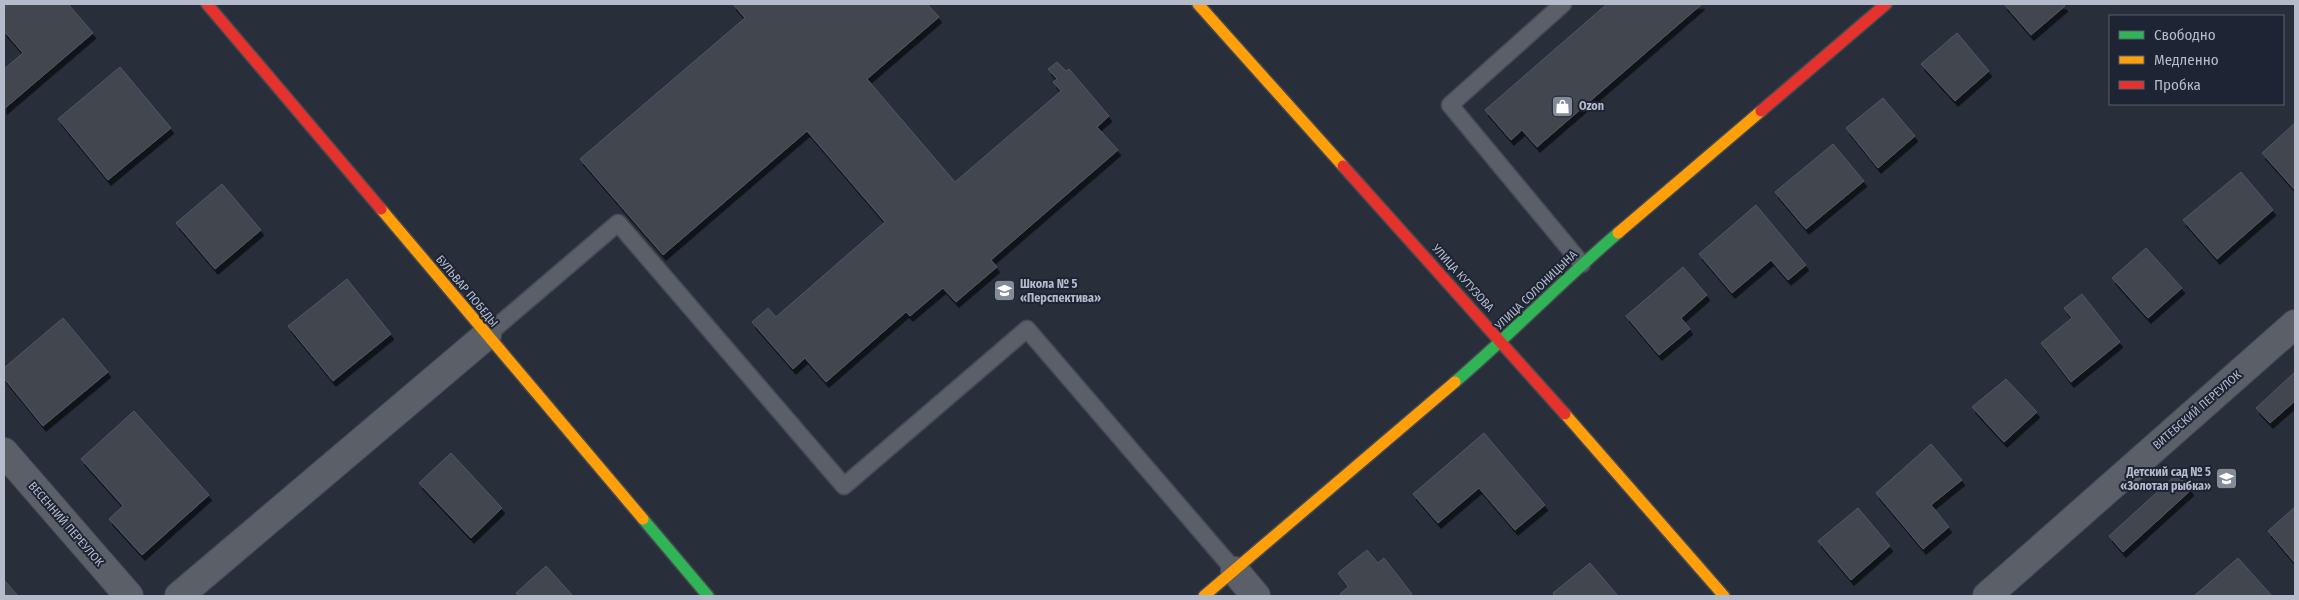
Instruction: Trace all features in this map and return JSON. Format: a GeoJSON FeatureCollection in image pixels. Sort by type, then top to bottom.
{"type":"FeatureCollection","features":[{"type":"Feature","properties":{"kind":"street","name":"БУЛЬВАР ПОБЕДЫ"},"geometry":{"type":"LineString","coordinates":[[207,4],[708,596]]}},
{"type":"Feature","properties":{"kind":"street","name":"УЛИЦА КУТУЗОВА"},"geometry":{"type":"LineString","coordinates":[[1198,4],[1501,342],[1724,596]]}},
{"type":"Feature","properties":{"kind":"street","name":"УЛИЦА СОЛОНИЦЫНА"},"geometry":{"type":"LineString","coordinates":[[1204,596],[1501,342],[1582,264],[1886,4]]}},
{"type":"Feature","properties":{"kind":"street","name":"ВИТЕБСКИЙ ПЕРЕУЛОК"},"geometry":{"type":"LineString","coordinates":[[1986,596],[2295,324]]}},
{"type":"Feature","properties":{"kind":"street"},"geometry":{"type":"LineString","coordinates":[[179,596],[487,335]]}},
{"type":"Feature","properties":{"kind":"street","name":"ВЕСЕННИЙ ПЕРЕУЛОК"},"geometry":{"type":"LineString","coordinates":[[4,452],[129,596]]}},
{"type":"Feature","properties":{"kind":"street"},"geometry":{"type":"LineString","coordinates":[[1235,571],[1256,596]]}},
{"type":"Feature","properties":{"kind":"lane"},"geometry":{"type":"LineString","coordinates":[[1563,4],[1450,106],[1582,264]]}},
{"type":"Feature","properties":{"kind":"lane"},"geometry":{"type":"LineString","coordinates":[[487,335],[618,223],[844,486],[1027,329],[1235,571]]}},
{"type":"Feature","properties":{"kind":"building"},"geometry":{"type":"Polygon","coordinates":[[[8,4],[68,4],[93,33],[4,109],[4,69],[23,53],[4,31],[4,8],[8,4]]]}},
{"type":"Feature","properties":{"kind":"building"},"geometry":{"type":"Polygon","coordinates":[[[733,4],[927,4],[939,17],[867,79],[955,182],[1061,91],[1053,82],[1057,79],[1048,69],[1057,62],[1066,71],[1069,69],[1109,116],[1097,127],[1118,150],[991,260],[997,267],[956,302],[943,288],[910,316],[906,312],[826,382],[805,358],[793,369],[752,322],[768,308],[776,317],[885,222],[807,131],[663,255],[580,159],[745,18],[733,4]]]}},
{"type":"Feature","properties":{"kind":"building"},"geometry":{"type":"Polygon","coordinates":[[[1607,4],[1702,4],[1537,147],[1522,130],[1511,140],[1485,110],[1607,4]]]}},
{"type":"Feature","properties":{"kind":"building"},"geometry":{"type":"Polygon","coordinates":[[[2004,4],[2063,4],[2065,6],[2031,35],[2004,4]]]}},
{"type":"Feature","properties":{"kind":"building"},"geometry":{"type":"Polygon","coordinates":[[[1957,33],[1989,71],[1955,101],[1921,64],[1957,33]]]}},
{"type":"Feature","properties":{"kind":"building"},"geometry":{"type":"Polygon","coordinates":[[[120,67],[171,128],[108,180],[58,119],[120,67]]]}},
{"type":"Feature","properties":{"kind":"building"},"geometry":{"type":"Polygon","coordinates":[[[1883,98],[1915,136],[1878,168],[1846,128],[1883,98]]]}},
{"type":"Feature","properties":{"kind":"building"},"geometry":{"type":"Polygon","coordinates":[[[2295,123],[2295,190],[2262,153],[2295,123]]]}},
{"type":"Feature","properties":{"kind":"building"},"geometry":{"type":"Polygon","coordinates":[[[1833,144],[1864,181],[1806,229],[1775,192],[1833,144]]]}},
{"type":"Feature","properties":{"kind":"building"},"geometry":{"type":"Polygon","coordinates":[[[2241,172],[2273,210],[2217,259],[2183,220],[2241,172]]]}},
{"type":"Feature","properties":{"kind":"building"},"geometry":{"type":"Polygon","coordinates":[[[222,184],[261,230],[215,269],[176,223],[222,184]]]}},
{"type":"Feature","properties":{"kind":"building"},"geometry":{"type":"Polygon","coordinates":[[[1756,205],[1806,265],[1788,280],[1771,260],[1732,293],[1699,254],[1756,205]]]}},
{"type":"Feature","properties":{"kind":"building"},"geometry":{"type":"Polygon","coordinates":[[[2146,248],[2182,288],[2148,318],[2112,278],[2146,248]]]}},
{"type":"Feature","properties":{"kind":"building"},"geometry":{"type":"Polygon","coordinates":[[[1683,267],[1707,295],[1681,318],[1690,329],[1659,355],[1626,316],[1683,267]]]}},
{"type":"Feature","properties":{"kind":"building"},"geometry":{"type":"Polygon","coordinates":[[[347,279],[391,334],[333,381],[288,326],[347,279]]]}},
{"type":"Feature","properties":{"kind":"building"},"geometry":{"type":"Polygon","coordinates":[[[2082,294],[2120,342],[2071,382],[2041,343],[2072,318],[2064,308],[2082,294]]]}},
{"type":"Feature","properties":{"kind":"building"},"geometry":{"type":"Polygon","coordinates":[[[63,318],[108,372],[43,426],[4,378],[4,368],[63,318]]]}},
{"type":"Feature","properties":{"kind":"building"},"geometry":{"type":"Polygon","coordinates":[[[2295,372],[2295,401],[2270,423],[2256,408],[2295,372]]]}},
{"type":"Feature","properties":{"kind":"building"},"geometry":{"type":"Polygon","coordinates":[[[2006,379],[2037,412],[2004,442],[1972,407],[2006,379]]]}},
{"type":"Feature","properties":{"kind":"building"},"geometry":{"type":"Polygon","coordinates":[[[134,411],[209,495],[142,555],[109,519],[123,506],[81,459],[134,411]]]}},
{"type":"Feature","properties":{"kind":"building"},"geometry":{"type":"Polygon","coordinates":[[[1484,433],[1545,505],[1515,530],[1479,488],[1438,523],[1413,494],[1484,433]]]}},
{"type":"Feature","properties":{"kind":"building"},"geometry":{"type":"Polygon","coordinates":[[[1931,444],[1962,480],[1931,505],[1949,527],[1923,549],[1876,493],[1931,444]]]}},
{"type":"Feature","properties":{"kind":"building"},"geometry":{"type":"Polygon","coordinates":[[[451,453],[502,508],[471,538],[419,483],[451,453]]]}},
{"type":"Feature","properties":{"kind":"building"},"geometry":{"type":"Polygon","coordinates":[[[2177,474],[2191,490],[2123,552],[2109,536],[2177,474]]]}},
{"type":"Feature","properties":{"kind":"building"},"geometry":{"type":"Polygon","coordinates":[[[2295,507],[2295,563],[2268,531],[2295,507]]]}},
{"type":"Feature","properties":{"kind":"building"},"geometry":{"type":"Polygon","coordinates":[[[1858,508],[1890,546],[1851,580],[1818,541],[1858,508]]]}},
{"type":"Feature","properties":{"kind":"building"},"geometry":{"type":"Polygon","coordinates":[[[1367,550],[1378,563],[1384,558],[1412,594],[1409,596],[1342,596],[1340,594],[1348,587],[1338,573],[1367,550]]]}},
{"type":"Feature","properties":{"kind":"building"},"geometry":{"type":"Polygon","coordinates":[[[2238,558],[2272,596],[2194,596],[2238,558]]]}},
{"type":"Feature","properties":{"kind":"building"},"geometry":{"type":"Polygon","coordinates":[[[1590,563],[1618,596],[1555,596],[1553,593],[1590,563]]]}},
{"type":"Feature","properties":{"kind":"building"},"geometry":{"type":"Polygon","coordinates":[[[546,566],[573,596],[519,596],[516,593],[546,566]]]}},
{"type":"Feature","properties":{"kind":"building"},"geometry":{"type":"Polygon","coordinates":[[[4,580],[18,596],[4,596],[4,580]]]}},
{"type":"Feature","properties":{"kind":"traffic: fast"},"geometry":{"type":"LineString","coordinates":[[1455,382],[1618,233]]}},
{"type":"Feature","properties":{"kind":"traffic: fast"},"geometry":{"type":"LineString","coordinates":[[643,519],[708,596]]}},
{"type":"Feature","properties":{"kind":"traffic: slow"},"geometry":{"type":"LineString","coordinates":[[1198,4],[1343,166]]}},
{"type":"Feature","properties":{"kind":"traffic: slow"},"geometry":{"type":"LineString","coordinates":[[1618,233],[1761,111]]}},
{"type":"Feature","properties":{"kind":"traffic: slow"},"geometry":{"type":"LineString","coordinates":[[381,209],[643,519]]}},
{"type":"Feature","properties":{"kind":"traffic: slow"},"geometry":{"type":"LineString","coordinates":[[1204,596],[1455,382]]}},
{"type":"Feature","properties":{"kind":"traffic: slow"},"geometry":{"type":"LineString","coordinates":[[1565,414],[1724,596]]}},
{"type":"Feature","properties":{"kind":"traffic: jam"},"geometry":{"type":"LineString","coordinates":[[207,4],[381,209]]}},
{"type":"Feature","properties":{"kind":"traffic: jam"},"geometry":{"type":"LineString","coordinates":[[1761,111],[1886,4]]}},
{"type":"Feature","properties":{"kind":"traffic: jam"},"geometry":{"type":"LineString","coordinates":[[1343,166],[1565,414]]}},
{"type":"Feature","properties":{"kind":"place","name":"Ozon"},"geometry":{"type":"Point","coordinates":[1563,106]}},
{"type":"Feature","properties":{"kind":"place","name":"Школа № 5 «Перспектива»"},"geometry":{"type":"Point","coordinates":[1004,291]}},
{"type":"Feature","properties":{"kind":"place","name":"Детский сад № 5 «Золотая рыбка»"},"geometry":{"type":"Point","coordinates":[2227,479]}}]}
